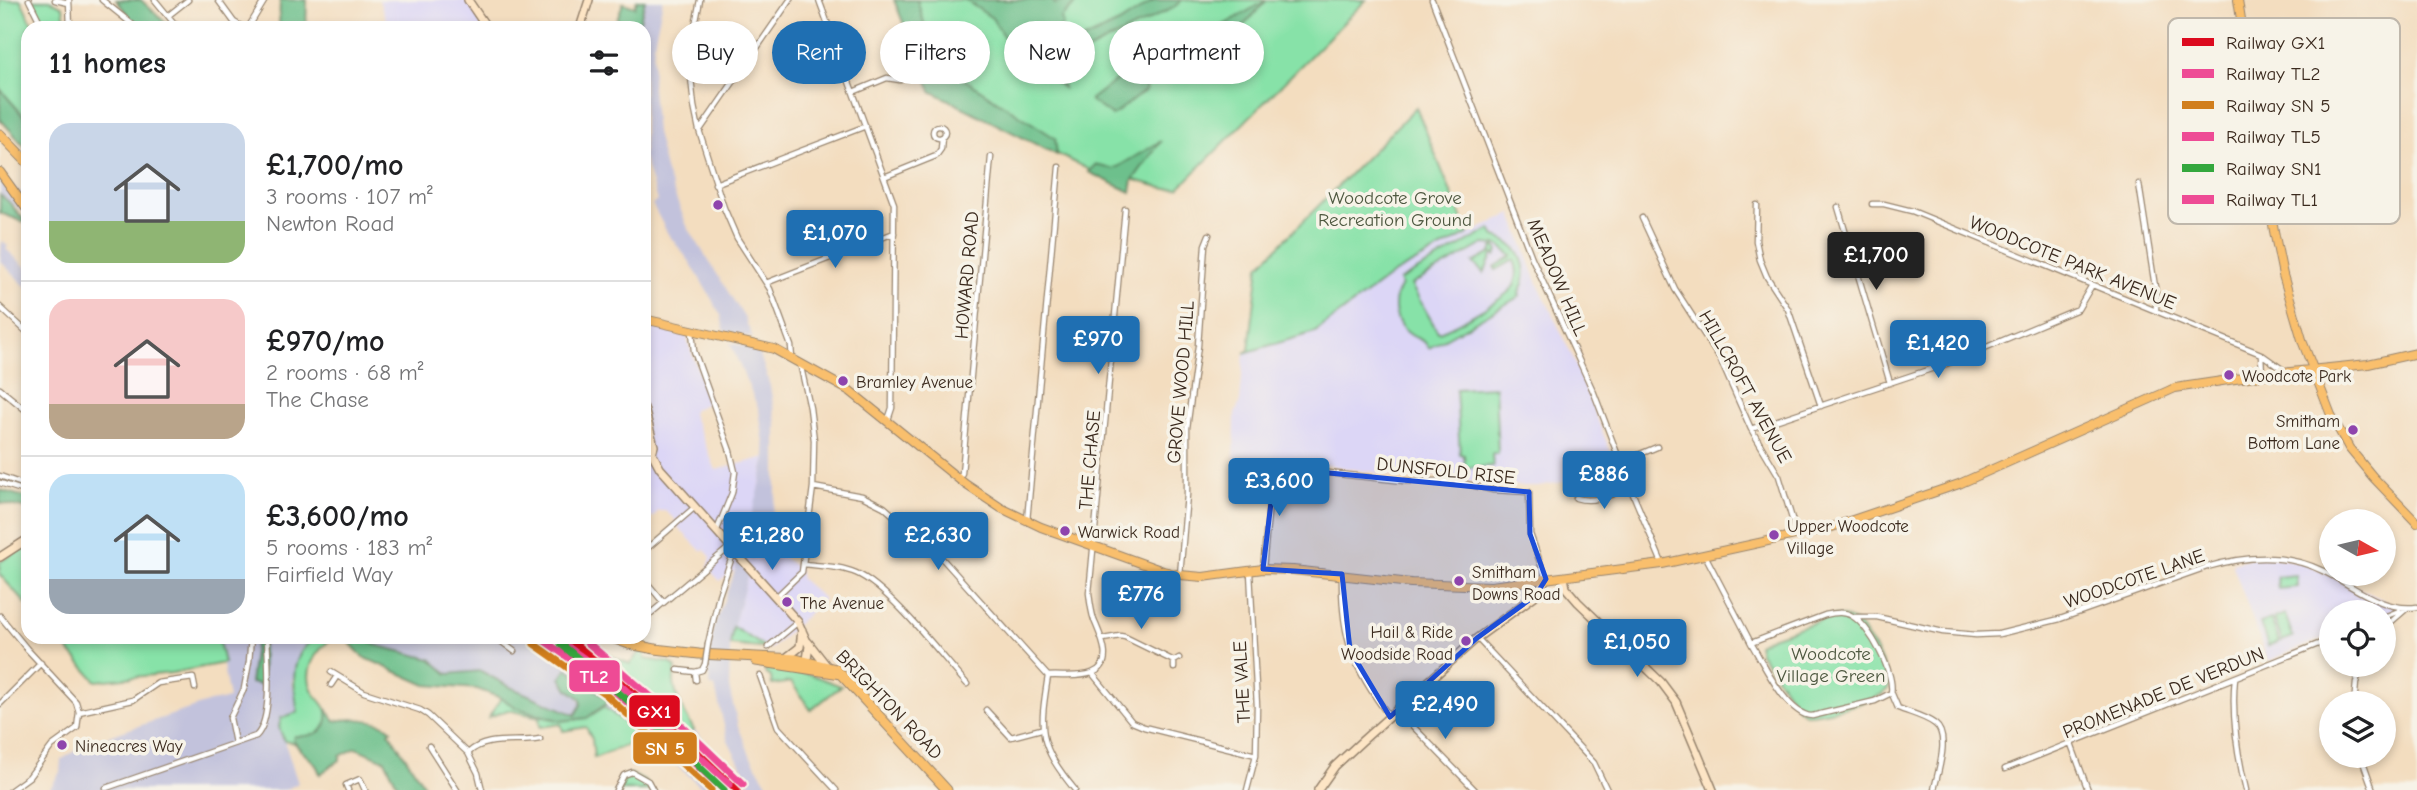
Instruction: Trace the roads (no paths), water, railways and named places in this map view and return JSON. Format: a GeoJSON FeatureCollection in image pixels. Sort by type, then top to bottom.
{"type":"FeatureCollection","features":[{"type":"Feature","properties":{"kind":"highway"},"geometry":{"type":"LineString","coordinates":[[0,134],[21,156]]}},
{"type":"Feature","properties":{"kind":"highway"},"geometry":{"type":"LineString","coordinates":[[629,644],[655,649],[826,665]]}},
{"type":"Feature","properties":{"kind":"highway"},"geometry":{"type":"LineString","coordinates":[[733,656],[786,657],[833,674],[841,674]]}},
{"type":"Feature","properties":{"kind":"highway","name":"BRIGHTON ROAD"},"geometry":{"type":"LineString","coordinates":[[826,665],[836,669],[861,694],[947,790]]}},
{"type":"Feature","properties":{"kind":"main road"},"geometry":{"type":"LineString","coordinates":[[468,0],[482,21]]}},
{"type":"Feature","properties":{"kind":"main road"},"geometry":{"type":"LineString","coordinates":[[582,21],[589,0]]}},
{"type":"Feature","properties":{"kind":"main road"},"geometry":{"type":"LineString","coordinates":[[2238,0],[2241,18]]}},
{"type":"Feature","properties":{"kind":"main road"},"geometry":{"type":"LineString","coordinates":[[0,172],[21,201]]}},
{"type":"Feature","properties":{"kind":"main road"},"geometry":{"type":"LineString","coordinates":[[2273,224],[2283,275],[2312,371],[2331,415],[2349,448],[2417,523]]}},
{"type":"Feature","properties":{"kind":"main road"},"geometry":{"type":"LineString","coordinates":[[651,321],[755,343],[796,361],[850,391],[959,479],[1002,508],[1027,521],[1180,575],[1203,577],[1263,569],[1452,586],[1491,586],[1662,564],[1832,527],[1959,484],[2175,388],[2262,375],[2368,364],[2417,353]]}},
{"type":"Feature","properties":{"kind":"main road"},"geometry":{"type":"LineString","coordinates":[[651,435],[654,446],[652,453]]}},
{"type":"Feature","properties":{"kind":"main road","name":"BRIGHTON ROAD"},"geometry":{"type":"LineString","coordinates":[[652,453],[660,468],[800,626],[808,642],[807,664]]}},
{"type":"Feature","properties":{"kind":"main road"},"geometry":{"type":"LineString","coordinates":[[0,556],[21,543]]}},
{"type":"Feature","properties":{"kind":"main road"},"geometry":{"type":"LineString","coordinates":[[0,549],[9,549]]}},
{"type":"Feature","properties":{"kind":"main road"},"geometry":{"type":"LineString","coordinates":[[1563,577],[1566,588],[1578,602],[1661,682],[1676,702],[1713,790]]}},
{"type":"Feature","properties":{"kind":"main road"},"geometry":{"type":"LineString","coordinates":[[1318,790],[1335,766],[1476,638],[1536,595],[1546,579]]}},
{"type":"Feature","properties":{"kind":"main road"},"geometry":{"type":"LineString","coordinates":[[786,657],[800,646],[800,626]]}},
{"type":"Feature","properties":{"kind":"main road","name":"BRIGHTON ROAD"},"geometry":{"type":"LineString","coordinates":[[808,642],[826,665]]}},
{"type":"Feature","properties":{"kind":"street"},"geometry":{"type":"LineString","coordinates":[[29,0],[40,21]]}},
{"type":"Feature","properties":{"kind":"street"},"geometry":{"type":"LineString","coordinates":[[55,0],[69,1],[70,21]]}},
{"type":"Feature","properties":{"kind":"street"},"geometry":{"type":"LineString","coordinates":[[102,0],[127,21]]}},
{"type":"Feature","properties":{"kind":"street"},"geometry":{"type":"LineString","coordinates":[[155,0],[173,21]]}},
{"type":"Feature","properties":{"kind":"street"},"geometry":{"type":"LineString","coordinates":[[169,16],[188,0]]}},
{"type":"Feature","properties":{"kind":"street"},"geometry":{"type":"LineString","coordinates":[[218,0],[233,21]]}},
{"type":"Feature","properties":{"kind":"street"},"geometry":{"type":"LineString","coordinates":[[251,21],[265,0]]}},
{"type":"Feature","properties":{"kind":"street"},"geometry":{"type":"LineString","coordinates":[[701,0],[692,41],[690,68],[699,130],[715,184],[737,238],[766,283],[791,346],[810,408],[814,440],[813,487],[801,574],[775,597]]}},
{"type":"Feature","properties":{"kind":"street"},"geometry":{"type":"LineString","coordinates":[[699,130],[790,0]]}},
{"type":"Feature","properties":{"kind":"street"},"geometry":{"type":"LineString","coordinates":[[819,0],[894,205],[891,408],[888,420]]}},
{"type":"Feature","properties":{"kind":"street","name":"MEADOW HILL"},"geometry":{"type":"LineString","coordinates":[[1433,0],[1532,258],[1591,385],[1662,564]]}},
{"type":"Feature","properties":{"kind":"street"},"geometry":{"type":"LineString","coordinates":[[853,92],[880,81]]}},
{"type":"Feature","properties":{"kind":"street"},"geometry":{"type":"LineString","coordinates":[[715,184],[866,126]]}},
{"type":"Feature","properties":{"kind":"street"},"geometry":{"type":"LineString","coordinates":[[884,177],[936,156],[941,149],[942,137]]}},
{"type":"Feature","properties":{"kind":"street","name":"HOWARD ROAD"},"geometry":{"type":"LineString","coordinates":[[959,479],[962,473],[991,157]]}},
{"type":"Feature","properties":{"kind":"street"},"geometry":{"type":"LineString","coordinates":[[1027,521],[1059,167]]}},
{"type":"Feature","properties":{"kind":"street"},"geometry":{"type":"LineString","coordinates":[[2139,184],[2156,311]]}},
{"type":"Feature","properties":{"kind":"street","name":"WOODCOTE PARK AVENUE"},"geometry":{"type":"LineString","coordinates":[[1872,204],[1912,211],[2261,354],[2287,373]]}},
{"type":"Feature","properties":{"kind":"street"},"geometry":{"type":"LineString","coordinates":[[1757,205],[1756,241],[1760,260],[1788,309],[1821,406]]}},
{"type":"Feature","properties":{"kind":"street"},"geometry":{"type":"LineString","coordinates":[[1838,207],[1890,383]]}},
{"type":"Feature","properties":{"kind":"street","name":"THE CHASE"},"geometry":{"type":"LineString","coordinates":[[1103,639],[1094,619],[1089,593],[1125,209]]}},
{"type":"Feature","properties":{"kind":"street","name":"HILLCROFT AVENUE"},"geometry":{"type":"LineString","coordinates":[[1642,218],[1675,289],[1720,359],[1751,429],[1783,483],[1797,535]]}},
{"type":"Feature","properties":{"kind":"street"},"geometry":{"type":"LineString","coordinates":[[766,283],[894,233]]}},
{"type":"Feature","properties":{"kind":"street","name":"GROVE WOOD HILL"},"geometry":{"type":"LineString","coordinates":[[1180,575],[1186,519],[1187,428],[1198,346],[1205,245],[1209,234]]}},
{"type":"Feature","properties":{"kind":"street"},"geometry":{"type":"LineString","coordinates":[[1751,429],[1946,364],[2078,309],[2092,285]]}},
{"type":"Feature","properties":{"kind":"street"},"geometry":{"type":"LineString","coordinates":[[0,307],[21,326]]}},
{"type":"Feature","properties":{"kind":"street"},"geometry":{"type":"LineString","coordinates":[[692,330],[694,351],[735,472],[732,493],[717,530]]}},
{"type":"Feature","properties":{"kind":"street"},"geometry":{"type":"LineString","coordinates":[[2261,354],[2262,375]]}},
{"type":"Feature","properties":{"kind":"street"},"geometry":{"type":"LineString","coordinates":[[0,389],[21,406]]}},
{"type":"Feature","properties":{"kind":"street"},"geometry":{"type":"LineString","coordinates":[[1621,462],[1657,447]]}},
{"type":"Feature","properties":{"kind":"street","name":"DUNSFOLD RISE"},"geometry":{"type":"LineString","coordinates":[[1263,569],[1266,517],[1271,482],[1274,478],[1304,473],[1343,474],[1404,481],[1453,481],[1493,490],[1529,492],[1530,534],[1546,579]]}},
{"type":"Feature","properties":{"kind":"street"},"geometry":{"type":"LineString","coordinates":[[0,476],[7,483],[21,489]]}},
{"type":"Feature","properties":{"kind":"street"},"geometry":{"type":"LineString","coordinates":[[0,484],[21,485]]}},
{"type":"Feature","properties":{"kind":"street"},"geometry":{"type":"LineString","coordinates":[[813,487],[862,496],[891,513],[938,554],[1048,676],[1041,729],[1057,768],[1075,790]]}},
{"type":"Feature","properties":{"kind":"street"},"geometry":{"type":"LineString","coordinates":[[1576,498],[1597,500],[1630,487]]}},
{"type":"Feature","properties":{"kind":"street"},"geometry":{"type":"LineString","coordinates":[[651,545],[695,507]]}},
{"type":"Feature","properties":{"kind":"street"},"geometry":{"type":"LineString","coordinates":[[651,613],[733,548]]}},
{"type":"Feature","properties":{"kind":"street"},"geometry":{"type":"LineString","coordinates":[[678,670],[695,672],[702,670],[705,664],[719,595],[733,548]]}},
{"type":"Feature","properties":{"kind":"street"},"geometry":{"type":"LineString","coordinates":[[1705,555],[1751,643],[1789,703],[1803,715],[1812,716],[1875,701],[1891,693]]}},
{"type":"Feature","properties":{"kind":"street","name":"WOODCOTE LANE"},"geometry":{"type":"LineString","coordinates":[[1854,617],[1877,617],[1943,632],[2000,634],[2060,619],[2207,567],[2258,557],[2307,565],[2389,605],[2417,607]]}},
{"type":"Feature","properties":{"kind":"street"},"geometry":{"type":"LineString","coordinates":[[803,564],[852,571],[870,580],[903,612],[967,684]]}},
{"type":"Feature","properties":{"kind":"street","name":"THE VALE"},"geometry":{"type":"LineString","coordinates":[[1247,790],[1256,755],[1257,706],[1251,571]]}},
{"type":"Feature","properties":{"kind":"street"},"geometry":{"type":"LineString","coordinates":[[1342,575],[1344,628],[1350,650],[1360,675],[1390,717]]}},
{"type":"Feature","properties":{"kind":"street"},"geometry":{"type":"LineString","coordinates":[[651,587],[663,602]]}},
{"type":"Feature","properties":{"kind":"street"},"geometry":{"type":"LineString","coordinates":[[2396,612],[2407,608]]}},
{"type":"Feature","properties":{"kind":"street"},"geometry":{"type":"LineString","coordinates":[[2396,618],[2407,608]]}},
{"type":"Feature","properties":{"kind":"street"},"geometry":{"type":"LineString","coordinates":[[1751,643],[1825,615],[1842,613],[1854,617],[1869,634],[1892,677],[1891,693],[1898,708],[1936,724],[1941,732],[1942,748],[1934,790]]}},
{"type":"Feature","properties":{"kind":"street"},"geometry":{"type":"LineString","coordinates":[[0,616],[21,640]]}},
{"type":"Feature","properties":{"kind":"street"},"geometry":{"type":"LineString","coordinates":[[768,647],[800,626]]}},
{"type":"Feature","properties":{"kind":"street"},"geometry":{"type":"LineString","coordinates":[[1048,676],[1092,673],[1100,668],[1105,656],[1103,639],[1120,636],[1176,659],[1174,668]]}},
{"type":"Feature","properties":{"kind":"street"},"geometry":{"type":"LineString","coordinates":[[1476,638],[1594,762],[1607,790]]}},
{"type":"Feature","properties":{"kind":"street"},"geometry":{"type":"LineString","coordinates":[[11,790],[29,777],[52,746],[77,728],[79,712],[76,702],[24,644]]}},
{"type":"Feature","properties":{"kind":"street"},"geometry":{"type":"LineString","coordinates":[[235,743],[230,718],[244,690],[250,644]]}},
{"type":"Feature","properties":{"kind":"street"},"geometry":{"type":"LineString","coordinates":[[106,788],[256,736],[264,726],[267,644]]}},
{"type":"Feature","properties":{"kind":"street"},"geometry":{"type":"LineString","coordinates":[[504,644],[514,651]]}},
{"type":"Feature","properties":{"kind":"street","name":"PROMENADE DE VERDUN"},"geometry":{"type":"LineString","coordinates":[[2005,769],[2319,644]]}},
{"type":"Feature","properties":{"kind":"street"},"geometry":{"type":"LineString","coordinates":[[0,704],[41,663]]}},
{"type":"Feature","properties":{"kind":"street"},"geometry":{"type":"LineString","coordinates":[[331,672],[364,692],[428,715],[468,753],[478,773],[482,790]]}},
{"type":"Feature","properties":{"kind":"street"},"geometry":{"type":"LineString","coordinates":[[695,672],[696,680]]}},
{"type":"Feature","properties":{"kind":"street"},"geometry":{"type":"LineString","coordinates":[[1092,673],[1132,722],[1256,755]]}},
{"type":"Feature","properties":{"kind":"street"},"geometry":{"type":"LineString","coordinates":[[331,685],[337,676]]}},
{"type":"Feature","properties":{"kind":"street"},"geometry":{"type":"LineString","coordinates":[[760,676],[778,727],[836,790]]}},
{"type":"Feature","properties":{"kind":"street"},"geometry":{"type":"LineString","coordinates":[[79,712],[133,700],[167,680],[193,678],[195,688]]}},
{"type":"Feature","properties":{"kind":"street"},"geometry":{"type":"LineString","coordinates":[[2235,678],[2232,702],[2234,730],[2246,790]]}},
{"type":"Feature","properties":{"kind":"street"},"geometry":{"type":"LineString","coordinates":[[986,710],[1011,737],[1041,729]]}},
{"type":"Feature","properties":{"kind":"street"},"geometry":{"type":"LineString","coordinates":[[1397,710],[1475,790]]}},
{"type":"Feature","properties":{"kind":"street"},"geometry":{"type":"LineString","coordinates":[[468,753],[475,746],[510,739],[540,739]]}},
{"type":"Feature","properties":{"kind":"street"},"geometry":{"type":"LineString","coordinates":[[2071,744],[2088,790]]}},
{"type":"Feature","properties":{"kind":"street"},"geometry":{"type":"LineString","coordinates":[[429,746],[457,790]]}},
{"type":"Feature","properties":{"kind":"street"},"geometry":{"type":"LineString","coordinates":[[2365,768],[2373,790]]}},
{"type":"Feature","properties":{"kind":"street"},"geometry":{"type":"LineString","coordinates":[[616,790],[624,775],[632,772],[648,781],[653,790]]}},
{"type":"Feature","properties":{"kind":"street"},"geometry":{"type":"LineString","coordinates":[[348,790],[346,785],[360,779],[365,790]]}},
{"type":"Feature","properties":{"kind":"rail line","name":"TL2"},"geometry":{"type":"LineString","coordinates":[[549,644],[610,687],[724,790]]}},
{"type":"Feature","properties":{"kind":"rail line","name":"SN1"},"geometry":{"type":"LineString","coordinates":[[561,644],[645,715],[724,790]]}},
{"type":"Feature","properties":{"kind":"rail line","name":"TL5"},"geometry":{"type":"LineString","coordinates":[[564,644],[616,681],[730,784]]}},
{"type":"Feature","properties":{"kind":"rail line","name":"GX1"},"geometry":{"type":"LineString","coordinates":[[575,644],[651,708],[737,790]]}},
{"type":"Feature","properties":{"kind":"rail line","name":"TL1"},"geometry":{"type":"LineString","coordinates":[[589,644],[657,702],[743,784]]}},
{"type":"Feature","properties":{"kind":"place","name":"Woodcote Park"},"geometry":{"type":"Point","coordinates":[2229,375]}},
{"type":"Feature","properties":{"kind":"place","name":"Bramley Avenue"},"geometry":{"type":"Point","coordinates":[843,381]}},
{"type":"Feature","properties":{"kind":"place","name":"Smitham Bottom Lane"},"geometry":{"type":"Point","coordinates":[2353,430]}},
{"type":"Feature","properties":{"kind":"place","name":"Warwick Road"},"geometry":{"type":"Point","coordinates":[1065,531]}},
{"type":"Feature","properties":{"kind":"place","name":"Upper Woodcote Village"},"geometry":{"type":"Point","coordinates":[1774,535]}},
{"type":"Feature","properties":{"kind":"place","name":"Smitham Downs Road"},"geometry":{"type":"Point","coordinates":[1459,581]}},
{"type":"Feature","properties":{"kind":"place","name":"The Avenue"},"geometry":{"type":"Point","coordinates":[787,602]}},
{"type":"Feature","properties":{"kind":"place","name":"Hail & Ride Woodside Road"},"geometry":{"type":"Point","coordinates":[1466,641]}},
{"type":"Feature","properties":{"kind":"place","name":"Nineacres Way"},"geometry":{"type":"Point","coordinates":[62,745]}},
{"type":"Feature","properties":{"kind":"park label","name":"Woodcote Grove Recreation Ground"},"geometry":{"type":"Point","coordinates":[1395,208]}},
{"type":"Feature","properties":{"kind":"park label","name":"Woodcote Village Green"},"geometry":{"type":"Point","coordinates":[1831,664]}}]}
